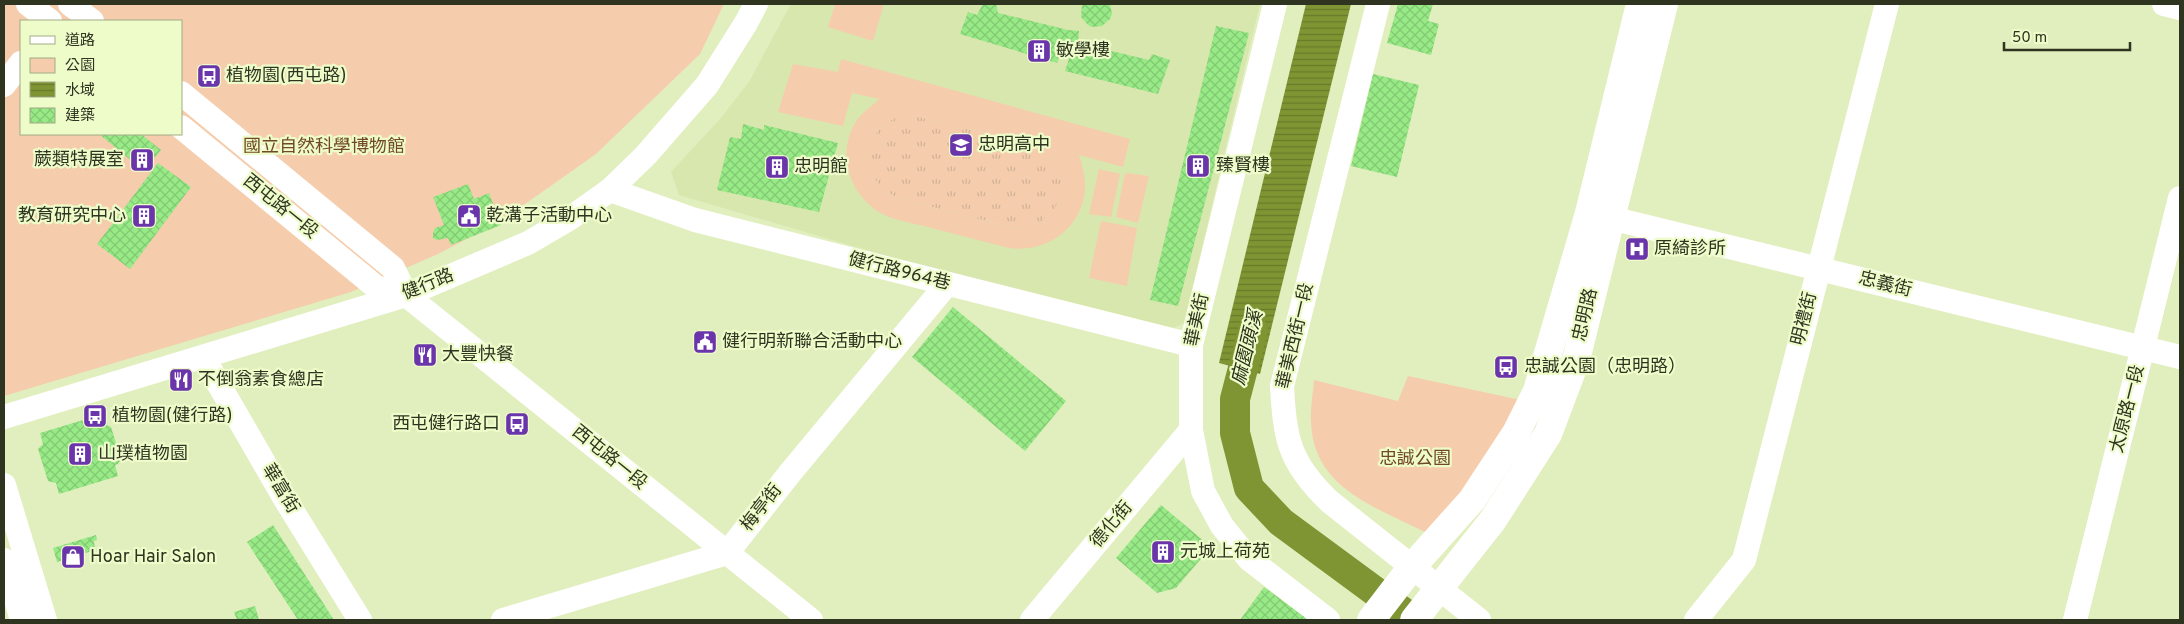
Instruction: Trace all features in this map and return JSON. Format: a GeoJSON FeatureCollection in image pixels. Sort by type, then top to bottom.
{"type":"FeatureCollection","features":[{"type":"Feature","properties":{"kind":"main road","name":"忠明路"},"geometry":{"type":"LineString","coordinates":[[1414,620],[1494,520],[1548,434],[1576,360],[1600,215],[1640,4]]}},
{"type":"Feature","properties":{"kind":"main road","name":"忠明路"},"geometry":{"type":"LineString","coordinates":[[1371,620],[1410,570],[1472,500],[1516,433],[1537,391],[1600,215],[1664,4]]}},
{"type":"Feature","properties":{"kind":"street"},"geometry":{"type":"LineString","coordinates":[[28,4],[49,20]]}},
{"type":"Feature","properties":{"kind":"street"},"geometry":{"type":"LineString","coordinates":[[70,4],[91,20]]}},
{"type":"Feature","properties":{"kind":"street","name":"健行路"},"geometry":{"type":"LineString","coordinates":[[4,417],[406,295],[528,244],[569,219],[610,190],[665,134],[707,85],[756,4]]}},
{"type":"Feature","properties":{"kind":"street","name":"華美街"},"geometry":{"type":"LineString","coordinates":[[1275,4],[1191,345],[1191,430],[1203,491],[1222,526],[1249,559],[1328,620]]}},
{"type":"Feature","properties":{"kind":"street","name":"華美西街一段"},"geometry":{"type":"LineString","coordinates":[[1378,4],[1282,386],[1284,428],[1296,460],[1312,484],[1329,501],[1410,570],[1479,620]]}},
{"type":"Feature","properties":{"kind":"street","name":"明禮街"},"geometry":{"type":"LineString","coordinates":[[1696,620],[1744,560],[1887,4]]}},
{"type":"Feature","properties":{"kind":"street"},"geometry":{"type":"LineString","coordinates":[[2164,4],[2180,8]]}},
{"type":"Feature","properties":{"kind":"street"},"geometry":{"type":"LineString","coordinates":[[4,85],[20,64]]}},
{"type":"Feature","properties":{"kind":"street","name":"西屯路一段"},"geometry":{"type":"LineString","coordinates":[[182,94],[393,268],[406,295]]}},
{"type":"Feature","properties":{"kind":"street","name":"西屯路一段"},"geometry":{"type":"LineString","coordinates":[[182,129],[376,287],[406,295],[811,620]]}},
{"type":"Feature","properties":{"kind":"street","name":"健行路964巷"},"geometry":{"type":"LineString","coordinates":[[610,190],[695,220],[1191,345]]}},
{"type":"Feature","properties":{"kind":"street","name":"太原路一段"},"geometry":{"type":"LineString","coordinates":[[2076,620],[2180,198]]}},
{"type":"Feature","properties":{"kind":"street","name":"忠義街"},"geometry":{"type":"LineString","coordinates":[[1600,215],[2180,357]]}},
{"type":"Feature","properties":{"kind":"street","name":"梅亭街"},"geometry":{"type":"LineString","coordinates":[[727,553],[790,473],[947,284]]}},
{"type":"Feature","properties":{"kind":"street","name":"華富街"},"geometry":{"type":"LineString","coordinates":[[203,357],[285,498],[360,620]]}},
{"type":"Feature","properties":{"kind":"street","name":"德化街"},"geometry":{"type":"LineString","coordinates":[[1032,620],[1191,430]]}},
{"type":"Feature","properties":{"kind":"street"},"geometry":{"type":"LineString","coordinates":[[4,484],[45,620]]}},
{"type":"Feature","properties":{"kind":"street"},"geometry":{"type":"LineString","coordinates":[[505,620],[727,553]]}},
{"type":"Feature","properties":{"kind":"street"},"geometry":{"type":"LineString","coordinates":[[4,560],[22,620]]}},
{"type":"Feature","properties":{"kind":"shaded area","name":"忠明高中"},"geometry":{"type":"Polygon","coordinates":[[[791,4],[1260,4],[1184,323],[1173,328],[914,264],[679,195],[671,172],[721,118],[749,82],[791,4]]]}},
{"type":"Feature","properties":{"kind":"green space","name":"國立自然科學博物館"},"geometry":{"type":"Polygon","coordinates":[[[4,4],[724,4],[700,54],[596,154],[501,221],[438,254],[351,292],[4,396],[4,4]]]}},
{"type":"Feature","properties":{"kind":"green space"},"geometry":{"type":"Polygon","coordinates":[[[835,4],[884,4],[873,41],[828,27],[835,4]]]}},
{"type":"Feature","properties":{"kind":"green space"},"geometry":{"type":"Polygon","coordinates":[[[841,59],[1130,139],[1123,167],[1079,155],[1085,181],[1084,197],[1080,209],[1074,220],[1057,238],[1034,247],[1022,249],[1009,248],[887,216],[864,200],[850,177],[847,163],[849,136],[857,119],[879,99],[852,93],[843,126],[778,112],[793,64],[838,72],[841,59]],[[907,114],[897,117],[881,128],[874,136],[867,154],[868,164],[879,185],[897,198],[1023,229],[1041,222],[1056,207],[1062,188],[1059,166],[1038,146],[907,114]]]}},
{"type":"Feature","properties":{"kind":"green space"},"geometry":{"type":"Polygon","coordinates":[[[907,114],[1038,146],[1059,166],[1062,188],[1056,207],[1041,222],[1023,229],[893,196],[874,178],[868,164],[867,154],[874,136],[881,128],[897,117],[907,114]]]}},
{"type":"Feature","properties":{"kind":"green space"},"geometry":{"type":"Polygon","coordinates":[[[1099,169],[1120,174],[1111,217],[1089,214],[1099,169]]]}},
{"type":"Feature","properties":{"kind":"green space"},"geometry":{"type":"Polygon","coordinates":[[[1125,173],[1149,176],[1138,223],[1116,217],[1125,173]]]}},
{"type":"Feature","properties":{"kind":"green space"},"geometry":{"type":"Polygon","coordinates":[[[1101,221],[1137,228],[1127,286],[1089,278],[1101,221]]]}},
{"type":"Feature","properties":{"kind":"green space","name":"忠誠公園"},"geometry":{"type":"Polygon","coordinates":[[[1408,376],[1521,400],[1498,447],[1429,534],[1370,505],[1352,494],[1336,480],[1323,465],[1315,445],[1311,422],[1314,380],[1398,401],[1408,376]]]}},
{"type":"Feature","properties":{"kind":"water"},"geometry":{"type":"Polygon","coordinates":[[[1306,4],[1351,4],[1260,374],[1219,363],[1306,4]]]}},
{"type":"Feature","properties":{"kind":"building","name":"敏學樓"},"geometry":{"type":"Polygon","coordinates":[[[983,4],[996,4],[998,13],[1079,31],[1078,43],[1149,60],[1152,54],[1170,60],[1158,94],[1065,71],[1071,53],[1062,49],[1057,63],[960,34],[968,12],[977,15],[983,4]]]}},
{"type":"Feature","properties":{"kind":"building"},"geometry":{"type":"Polygon","coordinates":[[[1082,4],[1110,4],[1112,14],[1110,19],[1102,26],[1092,27],[1088,25],[1081,17],[1082,4]]]}},
{"type":"Feature","properties":{"kind":"building"},"geometry":{"type":"Polygon","coordinates":[[[1398,4],[1433,4],[1428,21],[1439,24],[1431,55],[1387,43],[1398,4]]]}},
{"type":"Feature","properties":{"kind":"building","name":"臻賢樓"},"geometry":{"type":"Polygon","coordinates":[[[1216,26],[1249,33],[1178,306],[1150,300],[1216,26]]]}},
{"type":"Feature","properties":{"kind":"building"},"geometry":{"type":"Polygon","coordinates":[[[1373,74],[1419,85],[1397,177],[1351,166],[1373,74]]]}},
{"type":"Feature","properties":{"kind":"building","name":"忠明館"},"geometry":{"type":"Polygon","coordinates":[[[743,124],[764,130],[764,125],[838,143],[819,212],[717,190],[730,137],[741,139],[743,124]]]}},
{"type":"Feature","properties":{"kind":"building","name":"蕨類特展室"},"geometry":{"type":"Polygon","coordinates":[[[100,135],[142,135],[161,150],[144,171],[100,135]]]}},
{"type":"Feature","properties":{"kind":"building","name":"教育研究中心"},"geometry":{"type":"Polygon","coordinates":[[[158,163],[191,187],[130,269],[97,244],[158,163]]]}},
{"type":"Feature","properties":{"kind":"building","name":"乾溝子活動中心"},"geometry":{"type":"Polygon","coordinates":[[[468,184],[474,199],[489,193],[501,225],[451,245],[448,238],[437,240],[433,238],[435,228],[444,225],[433,197],[468,184]]]}},
{"type":"Feature","properties":{"kind":"building"},"geometry":{"type":"Polygon","coordinates":[[[953,307],[1066,401],[1025,451],[912,357],[953,307]]]}},
{"type":"Feature","properties":{"kind":"building","name":"山璞植物園"},"geometry":{"type":"Polygon","coordinates":[[[100,415],[103,426],[111,427],[121,459],[115,465],[118,476],[59,494],[56,483],[48,481],[38,449],[43,444],[40,433],[100,415]]]}},
{"type":"Feature","properties":{"kind":"building","name":"元城上荷苑"},"geometry":{"type":"Polygon","coordinates":[[[1161,505],[1211,547],[1176,588],[1157,593],[1116,558],[1161,505]]]}},
{"type":"Feature","properties":{"kind":"building"},"geometry":{"type":"Polygon","coordinates":[[[273,525],[334,620],[298,620],[247,542],[273,525]]]}},
{"type":"Feature","properties":{"kind":"building"},"geometry":{"type":"Polygon","coordinates":[[[96,535],[97,540],[94,541],[95,550],[57,562],[53,548],[96,535]]]}},
{"type":"Feature","properties":{"kind":"building"},"geometry":{"type":"Polygon","coordinates":[[[1264,587],[1309,620],[1240,620],[1264,587]]]}},
{"type":"Feature","properties":{"kind":"building"},"geometry":{"type":"Polygon","coordinates":[[[255,606],[259,620],[237,620],[234,612],[255,606]]]}},
{"type":"Feature","properties":{"kind":"waterway","name":"麻園頭溪"},"geometry":{"type":"LineString","coordinates":[[1253,330],[1235,399],[1235,433],[1249,488],[1281,522],[1414,620]]}},
{"type":"Feature","properties":{"kind":"place","name":"敏學樓"},"geometry":{"type":"Point","coordinates":[1039,51]}},
{"type":"Feature","properties":{"kind":"place","name":"植物園(西屯路)"},"geometry":{"type":"Point","coordinates":[209,76]}},
{"type":"Feature","properties":{"kind":"place","name":"忠明高中"},"geometry":{"type":"Point","coordinates":[961,145]}},
{"type":"Feature","properties":{"kind":"place","name":"蕨類特展室"},"geometry":{"type":"Point","coordinates":[142,160]}},
{"type":"Feature","properties":{"kind":"place","name":"臻賢樓"},"geometry":{"type":"Point","coordinates":[1198,166]}},
{"type":"Feature","properties":{"kind":"place","name":"忠明館"},"geometry":{"type":"Point","coordinates":[777,167]}},
{"type":"Feature","properties":{"kind":"place","name":"教育研究中心"},"geometry":{"type":"Point","coordinates":[144,216]}},
{"type":"Feature","properties":{"kind":"place","name":"乾溝子活動中心"},"geometry":{"type":"Point","coordinates":[469,216]}},
{"type":"Feature","properties":{"kind":"place","name":"原綺診所"},"geometry":{"type":"Point","coordinates":[1637,249]}},
{"type":"Feature","properties":{"kind":"place","name":"健行明新聯合活動中心"},"geometry":{"type":"Point","coordinates":[705,342]}},
{"type":"Feature","properties":{"kind":"place","name":"大豐快餐"},"geometry":{"type":"Point","coordinates":[425,355]}},
{"type":"Feature","properties":{"kind":"place","name":"忠誠公園（忠明路）"},"geometry":{"type":"Point","coordinates":[1506,367]}},
{"type":"Feature","properties":{"kind":"place","name":"不倒翁素食總店"},"geometry":{"type":"Point","coordinates":[181,380]}},
{"type":"Feature","properties":{"kind":"place","name":"植物園(健行路)"},"geometry":{"type":"Point","coordinates":[95,416]}},
{"type":"Feature","properties":{"kind":"place","name":"西屯健行路口"},"geometry":{"type":"Point","coordinates":[517,424]}},
{"type":"Feature","properties":{"kind":"place","name":"山璞植物園"},"geometry":{"type":"Point","coordinates":[80,454]}},
{"type":"Feature","properties":{"kind":"place","name":"元城上荷苑"},"geometry":{"type":"Point","coordinates":[1163,552]}},
{"type":"Feature","properties":{"kind":"place","name":"Hoar Hair Salon"},"geometry":{"type":"Point","coordinates":[73,557]}}]}
